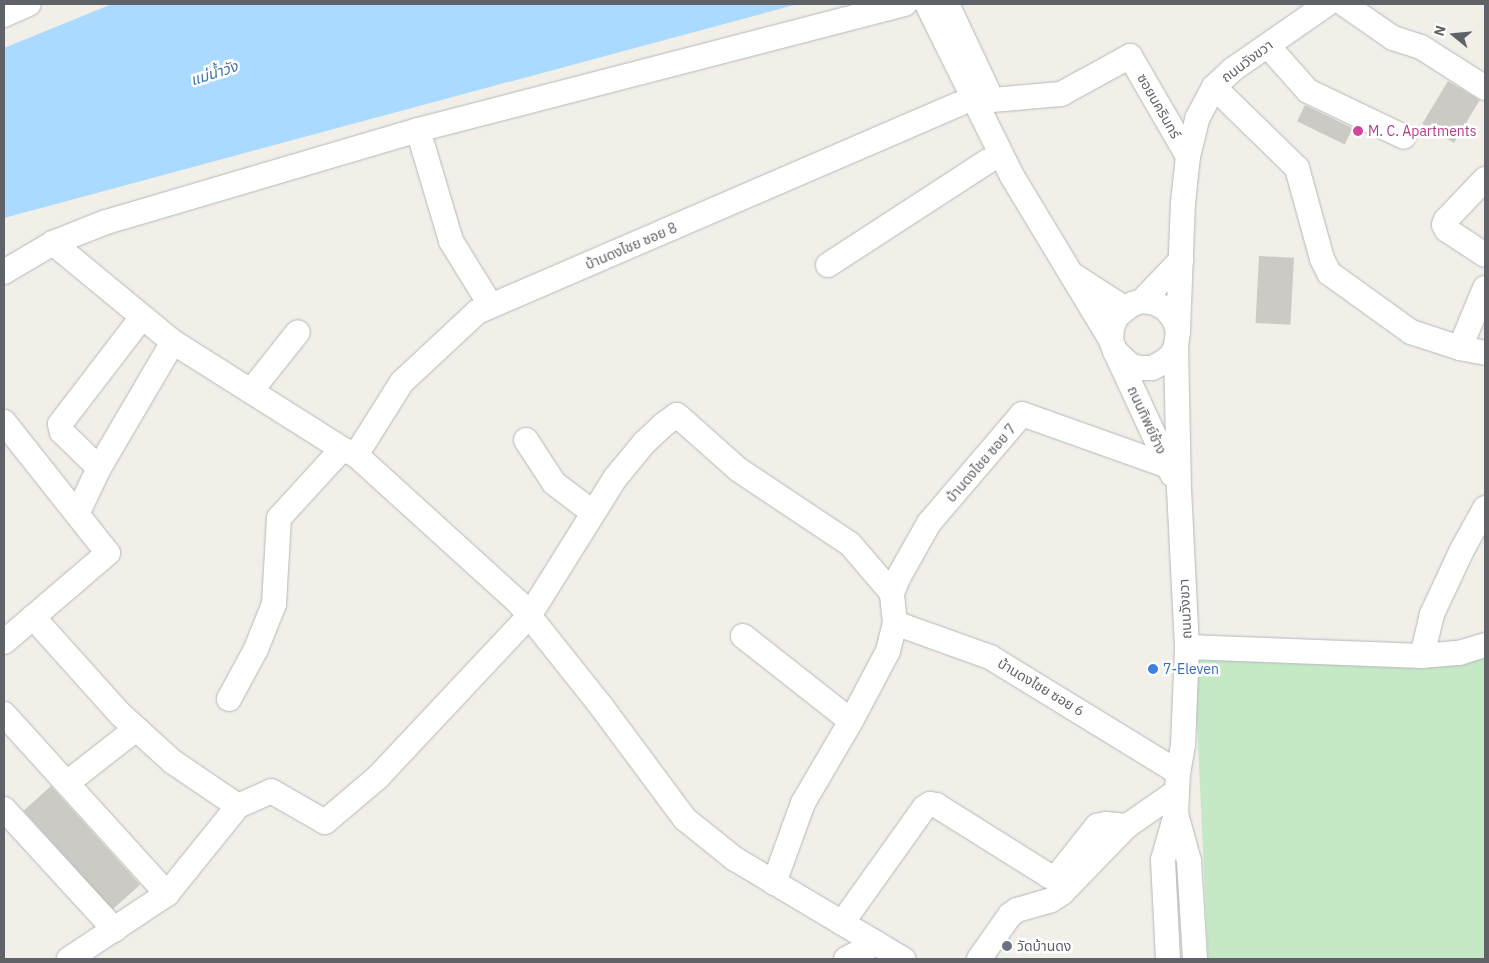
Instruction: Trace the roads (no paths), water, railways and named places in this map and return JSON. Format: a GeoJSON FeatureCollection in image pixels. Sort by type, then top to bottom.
{"type":"FeatureCollection","features":[{"type":"Feature","properties":{"kind":"street"},"geometry":{"type":"LineString","coordinates":[[4,15],[29,4]]}},
{"type":"Feature","properties":{"kind":"street"},"geometry":{"type":"LineString","coordinates":[[4,272],[53,243],[106,222],[418,130],[905,4]]}},
{"type":"Feature","properties":{"kind":"street"},"geometry":{"type":"LineString","coordinates":[[909,4],[975,100]]}},
{"type":"Feature","properties":{"kind":"street"},"geometry":{"type":"LineString","coordinates":[[927,4],[1012,176],[1069,273],[1113,346],[1131,366],[1147,368],[1162,364],[1171,356],[1177,339],[1174,319],[1166,309],[1155,303],[1133,305],[1069,273]]}},
{"type":"Feature","properties":{"kind":"street"},"geometry":{"type":"LineString","coordinates":[[947,4],[975,100],[988,161],[1012,176]]}},
{"type":"Feature","properties":{"kind":"street","name":"ถนนวังขวา"},"geometry":{"type":"LineString","coordinates":[[1195,959],[1189,861],[1177,793],[1183,745],[1187,647],[1179,489],[1177,339],[1188,156],[1197,119],[1214,87],[1232,70],[1326,4]]}},
{"type":"Feature","properties":{"kind":"street"},"geometry":{"type":"LineString","coordinates":[[1344,4],[1394,38],[1421,47],[1485,88]]}},
{"type":"Feature","properties":{"kind":"street"},"geometry":{"type":"LineString","coordinates":[[1268,46],[1308,90],[1404,137]]}},
{"type":"Feature","properties":{"kind":"street","name":"บ้านดงไชย ซอย 8"},"geometry":{"type":"LineString","coordinates":[[229,699],[256,649],[274,604],[279,518],[349,452],[402,382],[477,312],[975,100],[1061,94],[1130,56]]}},
{"type":"Feature","properties":{"kind":"street","name":"ซอยนครินทร์"},"geometry":{"type":"LineString","coordinates":[[1130,56],[1188,156]]}},
{"type":"Feature","properties":{"kind":"street"},"geometry":{"type":"LineString","coordinates":[[1214,87],[1297,168],[1322,259],[1329,273],[1411,332],[1460,348],[1485,353]]}},
{"type":"Feature","properties":{"kind":"street"},"geometry":{"type":"LineString","coordinates":[[418,130],[451,240],[491,306]]}},
{"type":"Feature","properties":{"kind":"street"},"geometry":{"type":"LineString","coordinates":[[828,265],[988,161]]}},
{"type":"Feature","properties":{"kind":"street"},"geometry":{"type":"LineString","coordinates":[[1485,179],[1446,220],[1444,225],[1447,230],[1485,255]]}},
{"type":"Feature","properties":{"kind":"street"},"geometry":{"type":"LineString","coordinates":[[53,243],[173,342],[349,452],[519,603],[686,819],[735,859],[902,959]]}},
{"type":"Feature","properties":{"kind":"street"},"geometry":{"type":"LineString","coordinates":[[1113,346],[1112,328],[1116,317],[1133,305],[1181,260]]}},
{"type":"Feature","properties":{"kind":"street"},"geometry":{"type":"LineString","coordinates":[[1460,348],[1485,288]]}},
{"type":"Feature","properties":{"kind":"street"},"geometry":{"type":"LineString","coordinates":[[99,468],[62,432],[60,424],[142,317]]}},
{"type":"Feature","properties":{"kind":"street"},"geometry":{"type":"LineString","coordinates":[[251,391],[298,332]]}},
{"type":"Feature","properties":{"kind":"street"},"geometry":{"type":"LineString","coordinates":[[76,514],[99,468],[173,342]]}},
{"type":"Feature","properties":{"kind":"street","name":"ถนนทิพย์ช้าง"},"geometry":{"type":"LineString","coordinates":[[1113,346],[1179,489]]}},
{"type":"Feature","properties":{"kind":"street","name":"บ้านดงไชย ซอย 7"},"geometry":{"type":"LineString","coordinates":[[892,593],[898,578],[929,523],[1022,414],[1168,466]]}},
{"type":"Feature","properties":{"kind":"street"},"geometry":{"type":"LineString","coordinates":[[80,957],[167,894],[238,806],[270,792],[326,822],[378,777],[529,616],[592,512],[616,477],[644,443],[663,424],[677,415],[739,470],[850,544],[892,593],[895,623],[888,651],[852,720],[803,803],[774,883]]}},
{"type":"Feature","properties":{"kind":"street"},"geometry":{"type":"LineString","coordinates":[[4,422],[108,553],[33,617],[6,634]]}},
{"type":"Feature","properties":{"kind":"street"},"geometry":{"type":"LineString","coordinates":[[526,440],[554,483],[592,512]]}},
{"type":"Feature","properties":{"kind":"street"},"geometry":{"type":"LineString","coordinates":[[1422,656],[1432,614],[1462,550],[1485,508]]}},
{"type":"Feature","properties":{"kind":"street"},"geometry":{"type":"LineString","coordinates":[[33,617],[120,714],[136,729],[173,762],[238,806]]}},
{"type":"Feature","properties":{"kind":"street","name":"บ้านดงไชย ซอย 6"},"geometry":{"type":"LineString","coordinates":[[895,623],[990,657],[1177,793]]}},
{"type":"Feature","properties":{"kind":"street"},"geometry":{"type":"LineString","coordinates":[[743,636],[852,720]]}},
{"type":"Feature","properties":{"kind":"street"},"geometry":{"type":"LineString","coordinates":[[1187,647],[1422,656],[1459,653],[1485,645]]}},
{"type":"Feature","properties":{"kind":"street"},"geometry":{"type":"LineString","coordinates":[[4,714],[167,894]]}},
{"type":"Feature","properties":{"kind":"street"},"geometry":{"type":"LineString","coordinates":[[67,783],[136,729]]}},
{"type":"Feature","properties":{"kind":"street"},"geometry":{"type":"LineString","coordinates":[[980,959],[1010,915],[1017,910],[1051,900],[1062,893],[1127,826],[1177,793]]}},
{"type":"Feature","properties":{"kind":"street"},"geometry":{"type":"LineString","coordinates":[[1168,959],[1163,860],[1177,793]]}},
{"type":"Feature","properties":{"kind":"street"},"geometry":{"type":"LineString","coordinates":[[842,923],[924,808],[930,804],[936,805],[1049,876],[1054,877],[1058,875],[1097,826],[1106,824],[1127,826]]}},
{"type":"Feature","properties":{"kind":"street"},"geometry":{"type":"LineString","coordinates":[[4,809],[115,930]]}},
{"type":"Feature","properties":{"kind":"street"},"geometry":{"type":"LineString","coordinates":[[846,959],[876,943]]}},
{"type":"Feature","properties":{"kind":"water","name":"แม่น้ำวัง"},"geometry":{"type":"Polygon","coordinates":[[[112,4],[798,4],[4,218],[4,48],[112,4]]]}},
{"type":"Feature","properties":{"kind":"place","name":"M. C. Apartments"},"geometry":{"type":"Point","coordinates":[1358,131]}},
{"type":"Feature","properties":{"kind":"place","name":"7-Eleven"},"geometry":{"type":"Point","coordinates":[1153,669]}},
{"type":"Feature","properties":{"kind":"place","name":"วัดบ้านดง"},"geometry":{"type":"Point","coordinates":[1007,946]}}]}
